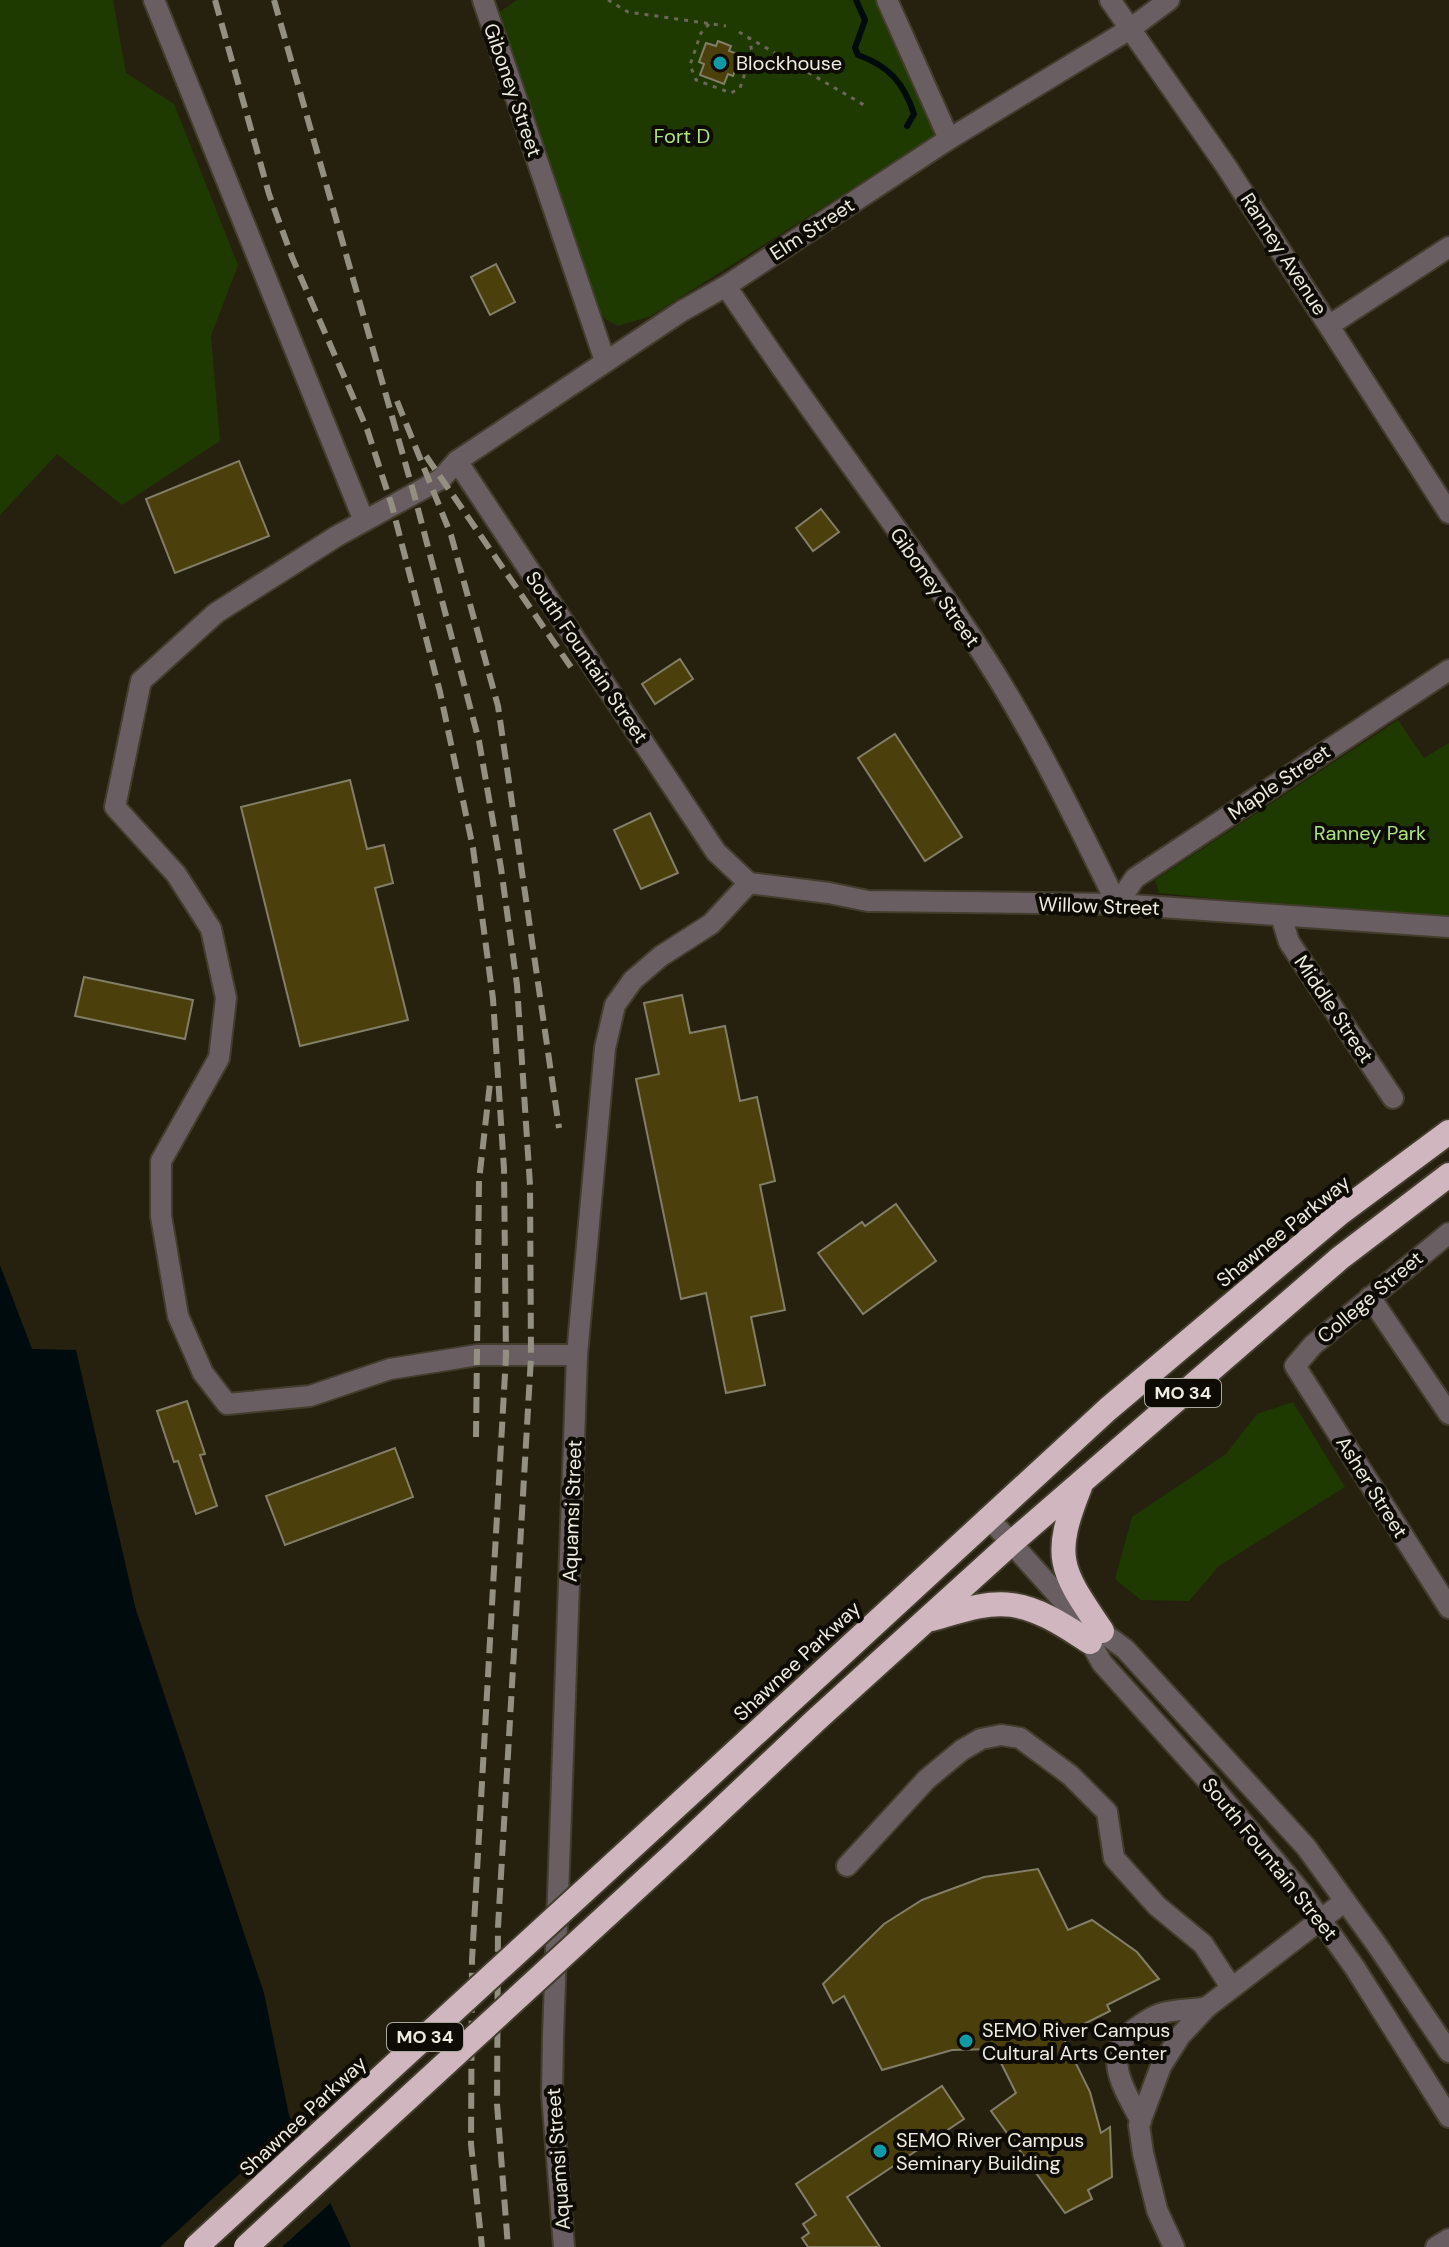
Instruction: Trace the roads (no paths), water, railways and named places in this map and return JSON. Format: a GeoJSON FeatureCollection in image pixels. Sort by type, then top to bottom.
{"type":"FeatureCollection","features":[{"type":"Feature","properties":{"kind":"highway","name":"Shawnee Parkway"},"geometry":{"type":"LineString","coordinates":[[196,2247],[1108,1409],[1340,1213],[1449,1132]]}},
{"type":"Feature","properties":{"kind":"highway","name":"MO 34"},"geometry":{"type":"LineString","coordinates":[[246,2247],[1010,1544],[1340,1258],[1449,1175]]}},
{"type":"Feature","properties":{"kind":"highway"},"geometry":{"type":"LineString","coordinates":[[1083,1481],[1066,1522],[1063,1556],[1069,1581],[1096,1636]]}},
{"type":"Feature","properties":{"kind":"highway"},"geometry":{"type":"LineString","coordinates":[[926,1621],[974,1607],[1010,1604],[1096,1636]]}},
{"type":"Feature","properties":{"kind":"street"},"geometry":{"type":"LineString","coordinates":[[154,0],[364,521]]}},
{"type":"Feature","properties":{"kind":"street","name":"Giboney Street"},"geometry":{"type":"LineString","coordinates":[[483,0],[605,361]]}},
{"type":"Feature","properties":{"kind":"street"},"geometry":{"type":"LineString","coordinates":[[887,0],[949,139]]}},
{"type":"Feature","properties":{"kind":"street","name":"Ranney Avenue"},"geometry":{"type":"LineString","coordinates":[[1110,0],[1226,166],[1449,513]]}},
{"type":"Feature","properties":{"kind":"street","name":"Elm Street"},"geometry":{"type":"LineString","coordinates":[[577,1355],[478,1355],[390,1369],[310,1396],[227,1404],[203,1373],[178,1316],[161,1216],[161,1161],[219,1058],[226,998],[211,929],[176,874],[115,807],[141,681],[216,613],[364,521],[441,479],[457,461],[605,361],[726,286],[949,139],[1130,29],[1169,0]]}},
{"type":"Feature","properties":{"kind":"street"},"geometry":{"type":"LineString","coordinates":[[1330,325],[1449,247]]}},
{"type":"Feature","properties":{"kind":"street","name":"Giboney Street"},"geometry":{"type":"LineString","coordinates":[[726,286],[780,369],[970,635],[1050,767],[1117,904]]}},
{"type":"Feature","properties":{"kind":"street","name":"South Fountain Street"},"geometry":{"type":"LineString","coordinates":[[457,461],[716,852],[749,883]]}},
{"type":"Feature","properties":{"kind":"street","name":"Maple Street"},"geometry":{"type":"LineString","coordinates":[[1117,904],[1135,878],[1449,670]]}},
{"type":"Feature","properties":{"kind":"street","name":"Willow Street"},"geometry":{"type":"LineString","coordinates":[[749,883],[868,901],[1117,904],[1449,927]]}},
{"type":"Feature","properties":{"kind":"street","name":"Aquamsi Street"},"geometry":{"type":"LineString","coordinates":[[564,2247],[552,2095],[552,2052],[577,1355],[605,1048],[615,1005],[633,980],[661,956],[711,924],[749,883]]}},
{"type":"Feature","properties":{"kind":"street","name":"Middle Street"},"geometry":{"type":"LineString","coordinates":[[1281,916],[1289,942],[1393,1098]]}},
{"type":"Feature","properties":{"kind":"street","name":"College Street"},"geometry":{"type":"LineString","coordinates":[[1295,1366],[1313,1345],[1449,1233]]}},
{"type":"Feature","properties":{"kind":"street"},"geometry":{"type":"LineString","coordinates":[[1370,1297],[1449,1414]]}},
{"type":"Feature","properties":{"kind":"street","name":"Asher Street"},"geometry":{"type":"LineString","coordinates":[[1295,1366],[1449,1608]]}},
{"type":"Feature","properties":{"kind":"street","name":"South Fountain Street"},"geometry":{"type":"LineString","coordinates":[[988,1517],[1096,1636],[1125,1649],[1306,1847],[1449,2052]]}},
{"type":"Feature","properties":{"kind":"street","name":"South Fountain Street"},"geometry":{"type":"LineString","coordinates":[[1096,1636],[1102,1663],[1208,1781],[1301,1892],[1355,1968],[1449,2117]]}},
{"type":"Feature","properties":{"kind":"street"},"geometry":{"type":"LineString","coordinates":[[847,1866],[927,1779],[962,1750],[981,1739],[1001,1735],[1020,1738],[1070,1775],[1107,1812],[1114,1858],[1157,1906],[1203,1944],[1231,1987]]}},
{"type":"Feature","properties":{"kind":"street"},"geometry":{"type":"LineString","coordinates":[[1141,2121],[1161,2066],[1180,2036],[1231,1987],[1345,1901]]}},
{"type":"Feature","properties":{"kind":"street"},"geometry":{"type":"LineString","coordinates":[[1174,2247],[1157,2210],[1150,2185],[1143,2153],[1141,2121],[1115,2068],[1115,2056],[1131,2031],[1160,2013],[1207,2007]]}},
{"type":"Feature","properties":{"kind":"street"},"geometry":{"type":"LineString","coordinates":[[1436,2247],[1449,2239]]}},
{"type":"Feature","properties":{"kind":"waterway"},"geometry":{"type":"LineString","coordinates":[[856,0],[865,20],[855,48],[858,55],[887,70],[900,85],[914,114],[907,126]]}},
{"type":"Feature","properties":{"kind":"railway"},"geometry":{"type":"LineString","coordinates":[[215,0],[269,194],[292,257],[367,429],[392,506],[440,692],[473,848],[493,999],[504,1169],[506,1356],[472,1960],[471,2144],[482,2247]]}},
{"type":"Feature","properties":{"kind":"railway"},"geometry":{"type":"LineString","coordinates":[[274,0],[414,494],[479,741],[517,985],[530,1185],[531,1357],[498,1927],[497,2104],[508,2247]]}},
{"type":"Feature","properties":{"kind":"railway"},"geometry":{"type":"LineString","coordinates":[[397,401],[451,535],[498,706],[559,1128]]}},
{"type":"Feature","properties":{"kind":"railway"},"geometry":{"type":"LineString","coordinates":[[426,456],[575,673]]}},
{"type":"Feature","properties":{"kind":"railway"},"geometry":{"type":"LineString","coordinates":[[476,1437],[479,1181],[490,1083]]}},
{"type":"Feature","properties":{"kind":"place","name":"Blockhouse"},"geometry":{"type":"Point","coordinates":[720,63]}},
{"type":"Feature","properties":{"kind":"place","name":"SEMO River Campus Cultural Arts Center"},"geometry":{"type":"Point","coordinates":[966,2041]}},
{"type":"Feature","properties":{"kind":"place","name":"SEMO River Campus Seminary Building"},"geometry":{"type":"Point","coordinates":[880,2151]}},
{"type":"Feature","properties":{"kind":"park label","name":"Fort D"},"geometry":{"type":"Point","coordinates":[682,136]}},
{"type":"Feature","properties":{"kind":"park label","name":"Ranney Park"},"geometry":{"type":"Point","coordinates":[1370,833]}}]}
